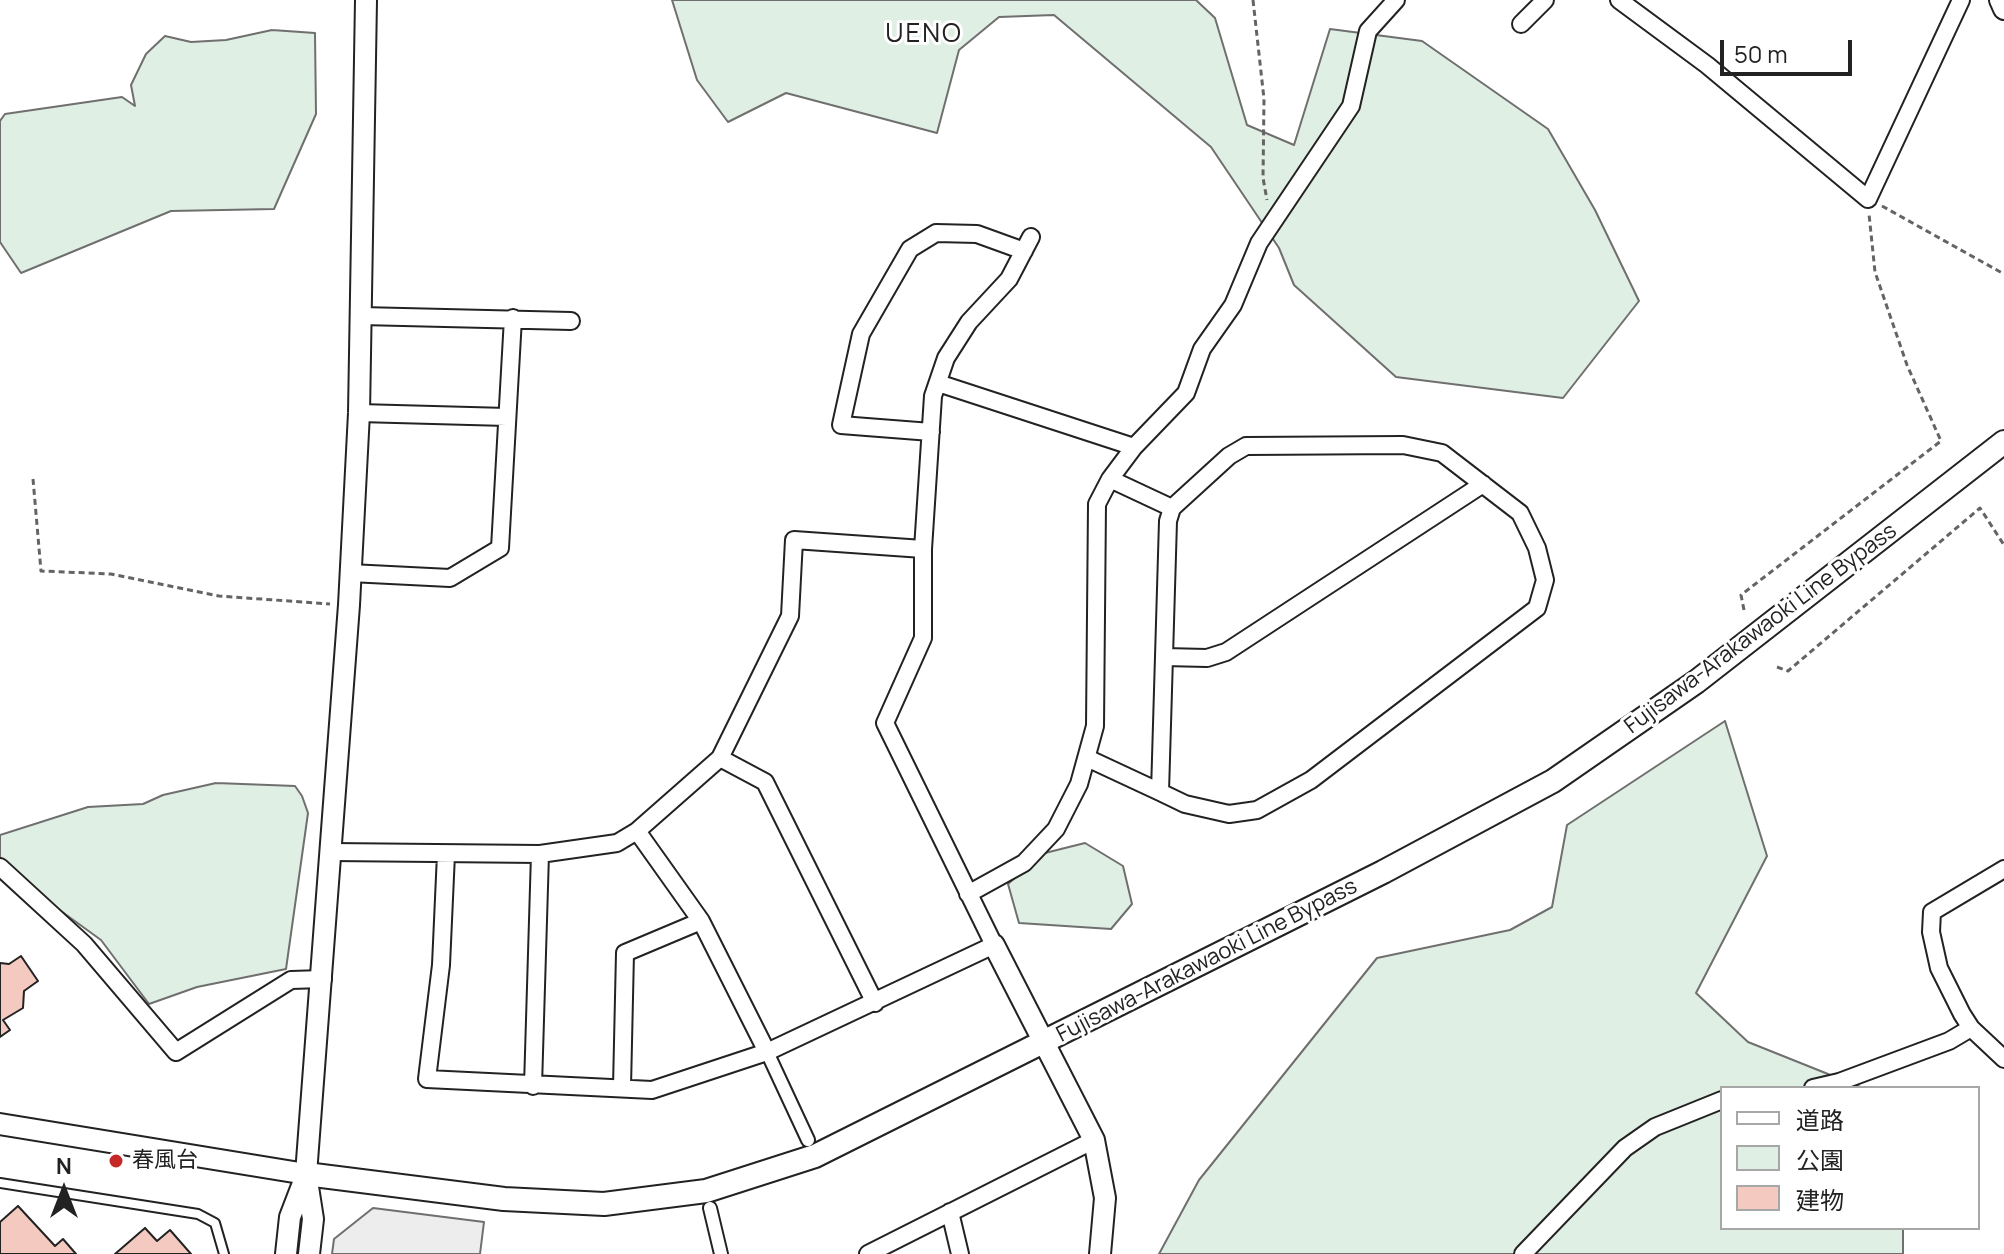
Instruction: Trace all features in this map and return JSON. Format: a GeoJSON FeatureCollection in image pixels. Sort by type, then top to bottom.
{"type":"FeatureCollection","features":[{"type":"Feature","properties":{"kind":"main road","name":"Fujisawa-Arakawaoki Line Bypass"},"geometry":{"type":"LineString","coordinates":[[306,1174],[559,1204],[638,1201],[706,1191],[815,1156],[1044,1043],[1553,781],[1696,682],[2004,442]]}},
{"type":"Feature","properties":{"kind":"street"},"geometry":{"type":"LineString","coordinates":[[309,1254],[313,1219],[306,1174],[323,979],[359,413],[366,0]]}},
{"type":"Feature","properties":{"kind":"street"},"geometry":{"type":"LineString","coordinates":[[968,894],[1024,863],[1056,829],[1079,784],[1095,726],[1097,504],[1110,479],[1134,447],[1186,393],[1202,349],[1233,305],[1259,243],[1351,106],[1368,31],[1396,0]]}},
{"type":"Feature","properties":{"kind":"street"},"geometry":{"type":"LineString","coordinates":[[1521,24],[1545,0]]}},
{"type":"Feature","properties":{"kind":"street"},"geometry":{"type":"LineString","coordinates":[[1619,0],[1707,65],[1868,199],[1961,0]]}},
{"type":"Feature","properties":{"kind":"street"},"geometry":{"type":"LineString","coordinates":[[2000,0],[2004,9]]}},
{"type":"Feature","properties":{"kind":"street"},"geometry":{"type":"LineString","coordinates":[[931,432],[841,425],[861,334],[910,249],[936,233],[977,234],[1027,244],[1009,279],[969,322],[946,358],[938,383],[931,432],[923,549],[923,638],[885,723],[968,894],[1094,1140],[1105,1198],[1100,1254]]}},
{"type":"Feature","properties":{"kind":"street"},"geometry":{"type":"LineString","coordinates":[[361,316],[571,321]]}},
{"type":"Feature","properties":{"kind":"street"},"geometry":{"type":"LineString","coordinates":[[350,573],[450,578],[500,548],[513,318]]}},
{"type":"Feature","properties":{"kind":"street"},"geometry":{"type":"LineString","coordinates":[[938,383],[1134,447]]}},
{"type":"Feature","properties":{"kind":"street"},"geometry":{"type":"LineString","coordinates":[[359,413],[507,417]]}},
{"type":"Feature","properties":{"kind":"street"},"geometry":{"type":"LineString","coordinates":[[1087,758],[1185,804],[1229,814],[1257,810],[1311,780],[1537,608],[1545,580],[1537,548],[1520,513],[1442,453],[1403,445],[1246,446],[1229,456],[1172,508],[1168,521],[1160,792]]}},
{"type":"Feature","properties":{"kind":"street"},"geometry":{"type":"LineString","coordinates":[[1110,479],[1172,508]]}},
{"type":"Feature","properties":{"kind":"street"},"geometry":{"type":"LineString","coordinates":[[1164,657],[1207,658],[1226,652],[1483,484]]}},
{"type":"Feature","properties":{"kind":"street"},"geometry":{"type":"LineString","coordinates":[[331,852],[540,854],[617,843],[637,831],[720,758],[790,616],[794,540],[923,549]]}},
{"type":"Feature","properties":{"kind":"street"},"geometry":{"type":"LineString","coordinates":[[720,758],[765,782],[875,1003]]}},
{"type":"Feature","properties":{"kind":"street"},"geometry":{"type":"LineString","coordinates":[[637,831],[701,921],[808,1140]]}},
{"type":"Feature","properties":{"kind":"street"},"geometry":{"type":"LineString","coordinates":[[446,854],[441,965],[427,1079],[652,1090],[767,1052],[994,945]]}},
{"type":"Feature","properties":{"kind":"street"},"geometry":{"type":"LineString","coordinates":[[533,1086],[540,854]]}},
{"type":"Feature","properties":{"kind":"street"},"geometry":{"type":"LineString","coordinates":[[0,867],[84,944],[176,1052],[291,980],[323,979]]}},
{"type":"Feature","properties":{"kind":"street"},"geometry":{"type":"LineString","coordinates":[[2004,869],[1932,912],[1931,932],[1939,968],[1971,1028],[2004,1059]]}},
{"type":"Feature","properties":{"kind":"street"},"geometry":{"type":"LineString","coordinates":[[622,1087],[625,953],[701,921]]}},
{"type":"Feature","properties":{"kind":"street"},"geometry":{"type":"LineString","coordinates":[[1822,1086],[1949,1041],[1971,1028]]}},
{"type":"Feature","properties":{"kind":"street"},"geometry":{"type":"LineString","coordinates":[[1523,1254],[1625,1148],[1655,1127],[1720,1101]]}},
{"type":"Feature","properties":{"kind":"street"},"geometry":{"type":"LineString","coordinates":[[0,1124],[306,1174]]}},
{"type":"Feature","properties":{"kind":"street"},"geometry":{"type":"LineString","coordinates":[[868,1254],[1094,1140]]}},
{"type":"Feature","properties":{"kind":"street"},"geometry":{"type":"LineString","coordinates":[[286,1254],[290,1217],[306,1174]]}},
{"type":"Feature","properties":{"kind":"street"},"geometry":{"type":"LineString","coordinates":[[710,1208],[721,1254]]}},
{"type":"Feature","properties":{"kind":"street"},"geometry":{"type":"LineString","coordinates":[[950,1212],[960,1254]]}},
{"type":"Feature","properties":{"kind":"lane"},"geometry":{"type":"LineString","coordinates":[[0,1183],[198,1214],[215,1223],[224,1254]]}},
{"type":"Feature","properties":{"kind":"path"},"geometry":{"type":"LineString","coordinates":[[1253,0],[1264,99],[1263,178],[1267,199],[1259,243]]}},
{"type":"Feature","properties":{"kind":"path"},"geometry":{"type":"LineString","coordinates":[[1868,199],[2004,274]]}},
{"type":"Feature","properties":{"kind":"path"},"geometry":{"type":"LineString","coordinates":[[1744,610],[1741,595],[1941,441],[1907,365],[1875,272],[1868,199]]}},
{"type":"Feature","properties":{"kind":"path"},"geometry":{"type":"LineString","coordinates":[[33,479],[41,571],[111,574],[219,596],[349,605]]}},
{"type":"Feature","properties":{"kind":"path"},"geometry":{"type":"LineString","coordinates":[[1777,667],[1788,671],[1980,508],[2004,545]]}},
{"type":"Feature","properties":{"kind":"green space"},"geometry":{"type":"Polygon","coordinates":[[[672,0],[1196,0],[1215,18],[1247,125],[1294,145],[1330,29],[1422,41],[1548,129],[1595,210],[1639,301],[1563,398],[1396,377],[1294,285],[1279,248],[1211,147],[1054,15],[999,17],[959,50],[937,133],[786,93],[728,122],[697,80],[672,0]]]}},
{"type":"Feature","properties":{"kind":"green space"},"geometry":{"type":"Polygon","coordinates":[[[272,30],[315,33],[316,114],[274,209],[171,211],[21,273],[0,242],[0,121],[5,114],[122,97],[135,106],[131,85],[146,54],[165,36],[191,42],[226,40],[272,30]]]}},
{"type":"Feature","properties":{"kind":"green space"},"geometry":{"type":"Polygon","coordinates":[[[1725,721],[1767,856],[1696,993],[1748,1042],[1858,1086],[1720,1086],[1720,1230],[1903,1230],[1903,1254],[1159,1254],[1199,1180],[1377,958],[1510,930],[1552,907],[1567,825],[1725,721]]]}},
{"type":"Feature","properties":{"kind":"green space"},"geometry":{"type":"Polygon","coordinates":[[[216,783],[295,786],[302,796],[308,813],[286,969],[197,987],[149,1004],[101,940],[54,906],[0,857],[0,835],[88,807],[143,804],[163,795],[216,783]]]}},
{"type":"Feature","properties":{"kind":"green space"},"geometry":{"type":"Polygon","coordinates":[[[1085,843],[1123,866],[1132,904],[1111,929],[1019,923],[1008,884],[1041,854],[1085,843]]]}},
{"type":"Feature","properties":{"kind":"shaded area"},"geometry":{"type":"Polygon","coordinates":[[[373,1208],[484,1222],[480,1254],[332,1254],[334,1239],[373,1208]]]}},
{"type":"Feature","properties":{"kind":"building"},"geometry":{"type":"Polygon","coordinates":[[[21,956],[38,981],[24,991],[23,1008],[3,1020],[10,1030],[0,1037],[0,963],[9,964],[21,956]]]}},
{"type":"Feature","properties":{"kind":"building"},"geometry":{"type":"Polygon","coordinates":[[[18,1206],[55,1246],[63,1239],[76,1254],[0,1254],[0,1222],[18,1206]]]}},
{"type":"Feature","properties":{"kind":"building"},"geometry":{"type":"Polygon","coordinates":[[[145,1228],[157,1241],[170,1230],[191,1254],[115,1254],[145,1228]]]}},
{"type":"Feature","properties":{"kind":"place","name":"春風台"},"geometry":{"type":"Point","coordinates":[116,1161]}},
{"type":"Feature","properties":{"kind":"district","name":"UENO"},"geometry":{"type":"Point","coordinates":[924,35]}}]}
